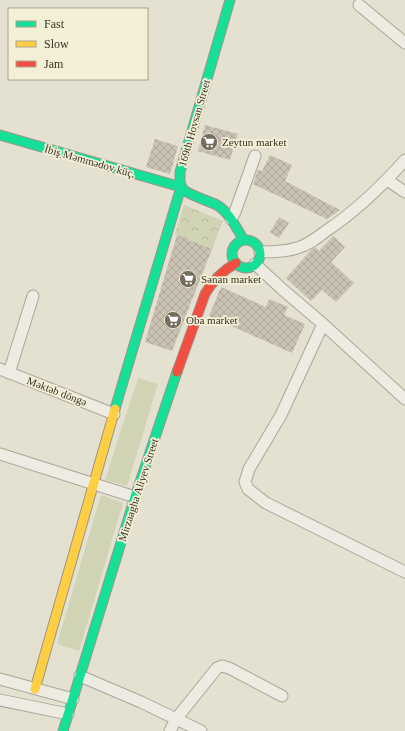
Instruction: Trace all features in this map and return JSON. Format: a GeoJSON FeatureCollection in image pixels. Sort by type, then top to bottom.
{"type":"FeatureCollection","features":[{"type":"Feature","properties":{"kind":"street","name":"169th Hovsan Street"},"geometry":{"type":"LineString","coordinates":[[35,689],[181,187],[180,172],[230,0]]}},
{"type":"Feature","properties":{"kind":"street"},"geometry":{"type":"LineString","coordinates":[[359,5],[405,43]]}},
{"type":"Feature","properties":{"kind":"street","name":"İbiş Məmmədov küç."},"geometry":{"type":"LineString","coordinates":[[0,135],[181,187]]}},
{"type":"Feature","properties":{"kind":"street"},"geometry":{"type":"LineString","coordinates":[[231,219],[235,212],[255,156]]}},
{"type":"Feature","properties":{"kind":"street"},"geometry":{"type":"LineString","coordinates":[[260,252],[288,250],[310,242],[354,210],[387,180],[405,160]]}},
{"type":"Feature","properties":{"kind":"street"},"geometry":{"type":"LineString","coordinates":[[387,180],[405,192]]}},
{"type":"Feature","properties":{"kind":"street"},"geometry":{"type":"LineString","coordinates":[[181,187],[190,194],[217,205],[224,210],[244,240]]}},
{"type":"Feature","properties":{"kind":"street"},"geometry":{"type":"LineString","coordinates":[[244,240],[253,241],[257,244],[260,252],[260,257],[255,264],[248,268],[236,263],[232,255],[234,247],[240,241],[244,240]]}},
{"type":"Feature","properties":{"kind":"street","name":"Mirzaagha Aliyev Street"},"geometry":{"type":"LineString","coordinates":[[63,731],[135,497],[172,384],[205,294],[222,271],[236,263]]}},
{"type":"Feature","properties":{"kind":"street"},"geometry":{"type":"LineString","coordinates":[[255,264],[405,399]]}},
{"type":"Feature","properties":{"kind":"street"},"geometry":{"type":"LineString","coordinates":[[5,371],[33,296]]}},
{"type":"Feature","properties":{"kind":"street"},"geometry":{"type":"LineString","coordinates":[[323,324],[281,415],[249,470],[245,482],[248,489],[266,503],[405,572]]}},
{"type":"Feature","properties":{"kind":"street","name":"Məktəb döngə"},"geometry":{"type":"LineString","coordinates":[[5,371],[114,414]]}},
{"type":"Feature","properties":{"kind":"street"},"geometry":{"type":"LineString","coordinates":[[0,454],[135,497]]}},
{"type":"Feature","properties":{"kind":"street"},"geometry":{"type":"LineString","coordinates":[[170,731],[176,719],[217,668],[222,666],[229,668],[282,696]]}},
{"type":"Feature","properties":{"kind":"street"},"geometry":{"type":"LineString","coordinates":[[80,676],[201,731]]}},
{"type":"Feature","properties":{"kind":"street"},"geometry":{"type":"LineString","coordinates":[[0,679],[73,699]]}},
{"type":"Feature","properties":{"kind":"street"},"geometry":{"type":"LineString","coordinates":[[0,700],[68,714]]}},
{"type":"Feature","properties":{"kind":"green space"},"geometry":{"type":"Polygon","coordinates":[[[184,205],[223,221],[212,249],[175,234],[184,205]]]}},
{"type":"Feature","properties":{"kind":"green space"},"geometry":{"type":"Polygon","coordinates":[[[138,378],[158,384],[127,486],[105,480],[138,378]]]}},
{"type":"Feature","properties":{"kind":"green space"},"geometry":{"type":"Polygon","coordinates":[[[101,495],[123,503],[79,651],[57,644],[101,495]]]}},
{"type":"Feature","properties":{"kind":"building"},"geometry":{"type":"Polygon","coordinates":[[[205,125],[238,134],[230,160],[198,151],[205,125]]]}},
{"type":"Feature","properties":{"kind":"building"},"geometry":{"type":"Polygon","coordinates":[[[155,139],[178,146],[170,174],[146,167],[155,139]]]}},
{"type":"Feature","properties":{"kind":"building"},"geometry":{"type":"Polygon","coordinates":[[[270,155],[292,165],[285,181],[340,210],[327,219],[253,184],[258,170],[262,171],[270,155]]]}},
{"type":"Feature","properties":{"kind":"building"},"geometry":{"type":"Polygon","coordinates":[[[279,217],[289,223],[279,238],[270,232],[279,217]]]}},
{"type":"Feature","properties":{"kind":"building"},"geometry":{"type":"Polygon","coordinates":[[[177,235],[212,249],[172,351],[145,342],[177,235]]]}},
{"type":"Feature","properties":{"kind":"building"},"geometry":{"type":"Polygon","coordinates":[[[333,236],[345,247],[331,262],[354,283],[336,302],[322,290],[311,301],[286,278],[312,249],[315,247],[319,251],[333,236]]]}},
{"type":"Feature","properties":{"kind":"building"},"geometry":{"type":"Polygon","coordinates":[[[221,287],[266,307],[269,299],[288,307],[284,315],[305,324],[292,353],[209,316],[221,287]]]}},
{"type":"Feature","properties":{"kind":"traffic: fast"},"geometry":{"type":"LineString","coordinates":[[230,0],[180,172],[180,180],[185,191],[222,208],[229,216],[244,240]]}},
{"type":"Feature","properties":{"kind":"traffic: fast"},"geometry":{"type":"LineString","coordinates":[[0,135],[181,187],[115,409]]}},
{"type":"Feature","properties":{"kind":"traffic: fast"},"geometry":{"type":"LineString","coordinates":[[246,240],[256,244],[260,254],[256,264],[246,268],[236,264],[232,254],[236,244],[246,240]]}},
{"type":"Feature","properties":{"kind":"traffic: fast"},"geometry":{"type":"LineString","coordinates":[[63,731],[135,497],[177,372]]}},
{"type":"Feature","properties":{"kind":"traffic: slow"},"geometry":{"type":"LineString","coordinates":[[35,689],[115,409]]}},
{"type":"Feature","properties":{"kind":"traffic: jam"},"geometry":{"type":"LineString","coordinates":[[177,372],[205,294],[218,276],[236,263]]}},
{"type":"Feature","properties":{"kind":"place","name":"Zeytun market"},"geometry":{"type":"Point","coordinates":[209,142]}},
{"type":"Feature","properties":{"kind":"place","name":"Sənan market"},"geometry":{"type":"Point","coordinates":[188,279]}},
{"type":"Feature","properties":{"kind":"place","name":"Oba market"},"geometry":{"type":"Point","coordinates":[173,320]}}]}
